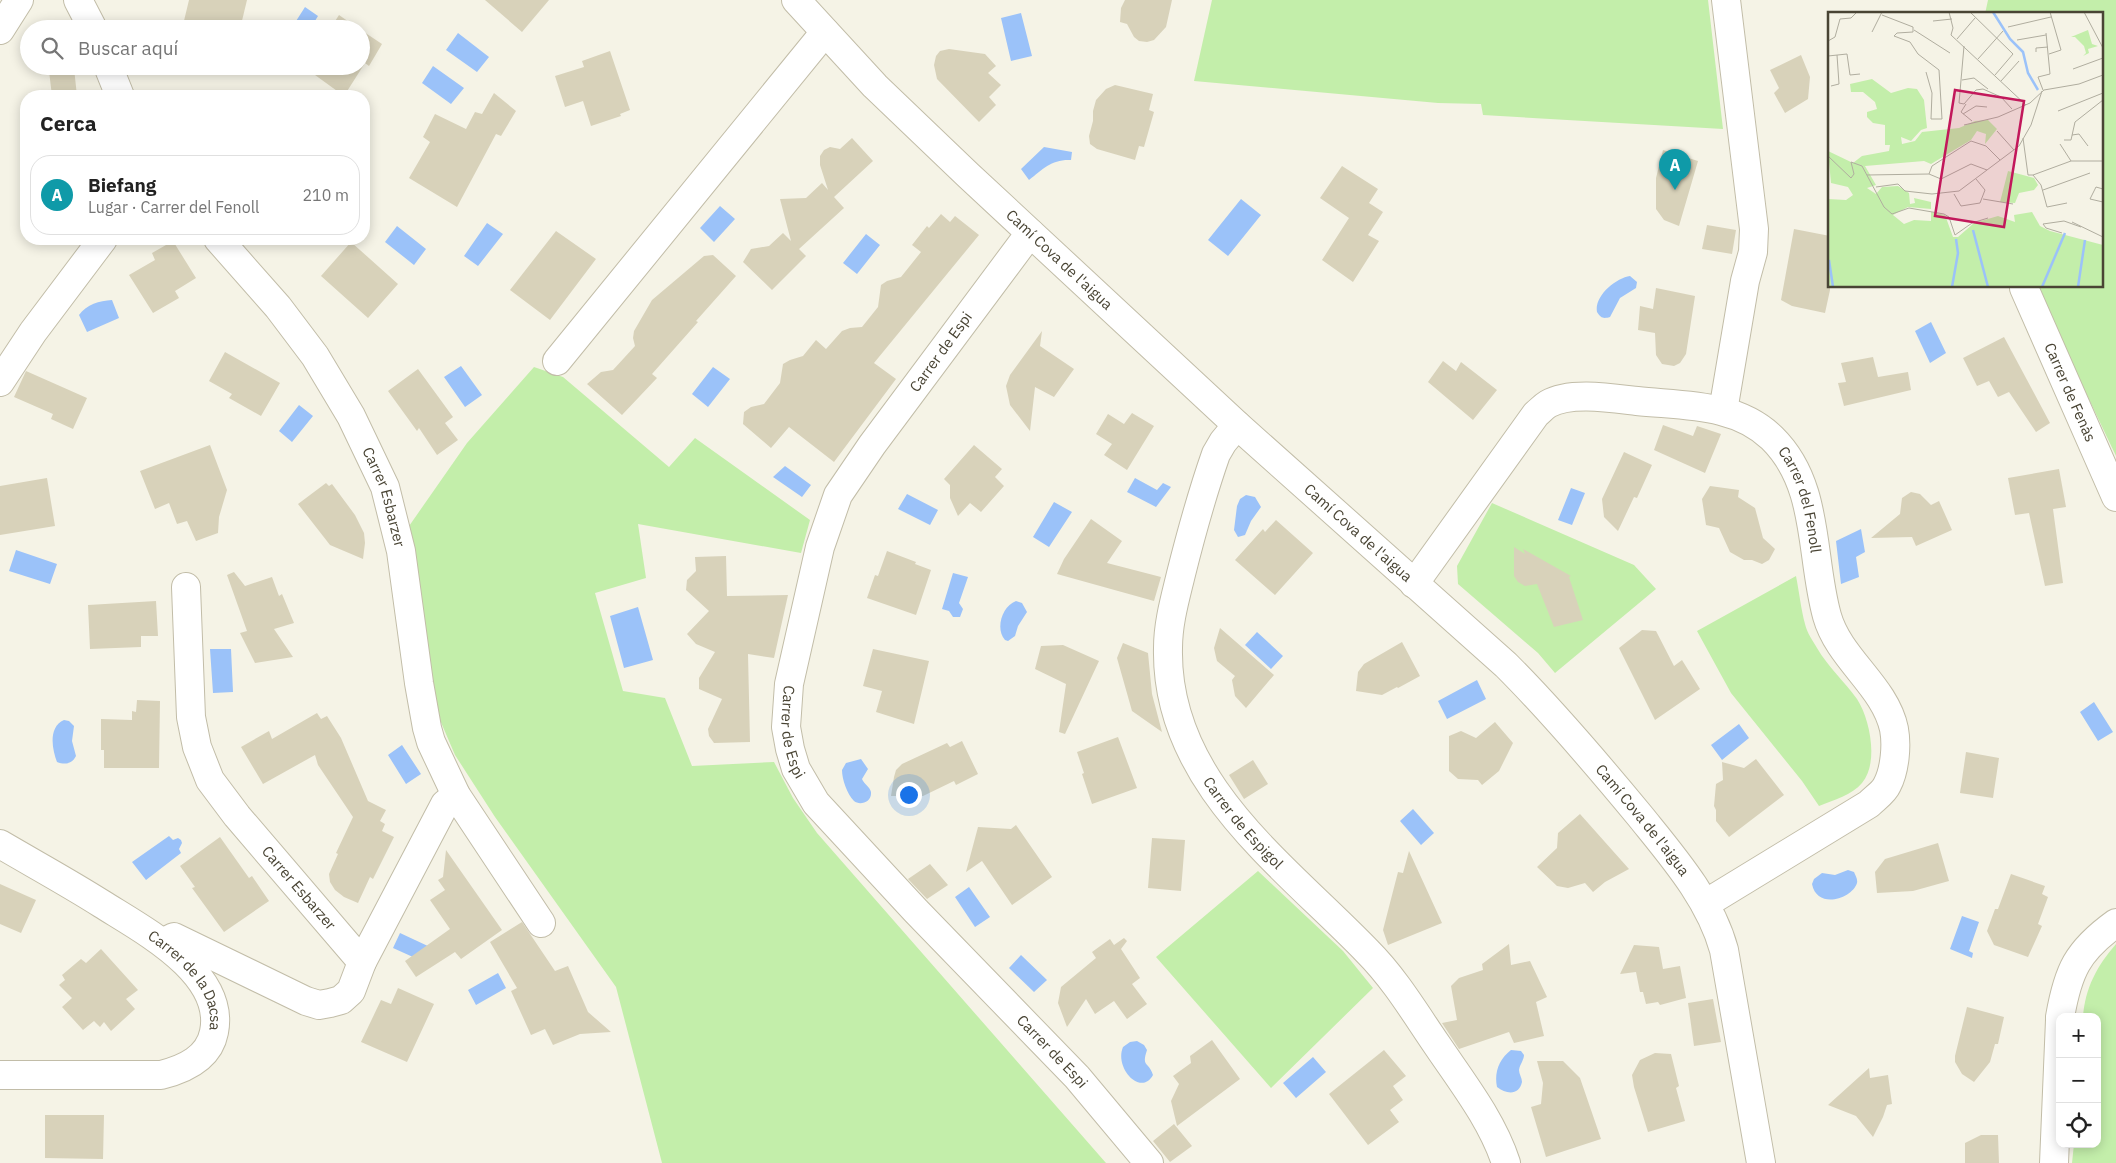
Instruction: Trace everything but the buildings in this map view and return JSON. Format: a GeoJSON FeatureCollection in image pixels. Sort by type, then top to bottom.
{"type":"FeatureCollection","features":[{"type":"Feature","properties":{"kind":"street"},"geometry":{"type":"LineString","coordinates":[[0,30],[19,0]]}},
{"type":"Feature","properties":{"kind":"street"},"geometry":{"type":"LineString","coordinates":[[78,0],[89,20]]}},
{"type":"Feature","properties":{"kind":"street","name":"Camí Cova de l'aigua"},"geometry":{"type":"LineString","coordinates":[[796,0],[875,86],[1030,233],[1237,425],[1506,665],[1544,704],[1601,769],[1648,826],[1705,904],[1719,930],[1761,1163]]}},
{"type":"Feature","properties":{"kind":"street"},"geometry":{"type":"LineString","coordinates":[[1723,411],[1745,281],[1753,252],[1754,229],[1726,0]]}},
{"type":"Feature","properties":{"kind":"street"},"geometry":{"type":"LineString","coordinates":[[557,362],[825,32]]}},
{"type":"Feature","properties":{"kind":"street"},"geometry":{"type":"LineString","coordinates":[[112,75],[118,90]]}},
{"type":"Feature","properties":{"kind":"street","name":"Carrer de Espi"},"geometry":{"type":"LineString","coordinates":[[1030,233],[872,444],[838,495],[820,547],[791,675],[786,727],[796,769],[816,803],[916,911],[1077,1077],[1149,1163]]}},
{"type":"Feature","properties":{"kind":"street"},"geometry":{"type":"LineString","coordinates":[[0,382],[33,332],[98,245]]}},
{"type":"Feature","properties":{"kind":"street","name":"Carrer Esbarzer"},"geometry":{"type":"LineString","coordinates":[[223,245],[278,307],[315,356],[350,416],[385,487],[401,551],[427,728],[437,757],[456,795],[542,923]]}},
{"type":"Feature","properties":{"kind":"street","name":"Carrer de Fenàs"},"geometry":{"type":"LineString","coordinates":[[2024,288],[2116,497]]}},
{"type":"Feature","properties":{"kind":"street","name":"Carrer del Fenoll"},"geometry":{"type":"LineString","coordinates":[[1414,584],[1536,414],[1548,404],[1561,399],[1574,397],[1611,398],[1723,411],[1743,417],[1759,426],[1782,448],[1797,470],[1808,502],[1821,588],[1834,634],[1845,653],[1881,699],[1890,717],[1894,730],[1894,755],[1887,786],[1869,804],[1705,904]]}},
{"type":"Feature","properties":{"kind":"street","name":"Carrer de Espigol"},"geometry":{"type":"LineString","coordinates":[[1237,425],[1216,454],[1188,544],[1170,619],[1169,677],[1174,703],[1183,732],[1198,764],[1213,790],[1228,810],[1249,834],[1384,969],[1464,1085],[1494,1133],[1506,1163]]}},
{"type":"Feature","properties":{"kind":"street","name":"Carrer Esbarzer"},"geometry":{"type":"LineString","coordinates":[[186,586],[191,717],[196,747],[204,768],[221,796],[237,816],[362,962]]}},
{"type":"Feature","properties":{"kind":"street"},"geometry":{"type":"LineString","coordinates":[[162,942],[174,937],[306,1001],[319,1005],[342,1000],[351,991],[362,962],[445,804],[456,795]]}},
{"type":"Feature","properties":{"kind":"street","name":"Carrer de la Dacsa"},"geometry":{"type":"LineString","coordinates":[[0,844],[60,878],[162,942],[197,975],[211,1000],[216,1024],[213,1036],[200,1058],[186,1067],[162,1075],[0,1075]]}},
{"type":"Feature","properties":{"kind":"street"},"geometry":{"type":"LineString","coordinates":[[2061,1013],[2065,990],[2079,956],[2116,923]]}},
{"type":"Feature","properties":{"kind":"street"},"geometry":{"type":"LineString","coordinates":[[2054,1163],[2058,1058]]}},
{"type":"Feature","properties":{"kind":"green space"},"geometry":{"type":"Polygon","coordinates":[[[1212,0],[1708,0],[1723,129],[1483,115],[1481,104],[1438,103],[1194,81],[1212,0]]]}},
{"type":"Feature","properties":{"kind":"green space"},"geometry":{"type":"Polygon","coordinates":[[[1988,0],[2116,0],[2116,456],[2036,288],[2104,288],[2104,12],[1985,12],[1988,0]]]}},
{"type":"Feature","properties":{"kind":"green space"},"geometry":{"type":"Polygon","coordinates":[[[534,367],[563,377],[669,467],[695,438],[810,520],[801,553],[638,524],[646,578],[595,593],[623,691],[665,698],[692,766],[774,762],[793,798],[817,833],[1106,1163],[662,1163],[616,987],[495,817],[455,755],[440,720],[407,529],[467,443],[534,367]]]}},
{"type":"Feature","properties":{"kind":"green space"},"geometry":{"type":"Polygon","coordinates":[[[1492,503],[1634,565],[1656,589],[1555,673],[1538,653],[1458,584],[1457,566],[1492,503]]]}},
{"type":"Feature","properties":{"kind":"green space"},"geometry":{"type":"Polygon","coordinates":[[[1796,576],[1807,631],[1826,662],[1857,699],[1866,718],[1871,741],[1870,764],[1862,783],[1848,794],[1819,806],[1802,781],[1731,693],[1697,631],[1796,576]]]}},
{"type":"Feature","properties":{"kind":"green space"},"geometry":{"type":"Polygon","coordinates":[[[1258,871],[1343,951],[1373,988],[1271,1088],[1156,957],[1258,871]]]}},
{"type":"Feature","properties":{"kind":"green space"},"geometry":{"type":"Polygon","coordinates":[[[2116,944],[2116,1163],[2072,1163],[2074,1148],[2101,1148],[2101,1013],[2083,1013],[2089,987],[2103,961],[2116,944]]]}},
{"type":"Feature","properties":{"kind":"water"},"geometry":{"type":"Polygon","coordinates":[[[305,7],[318,16],[316,20],[297,20],[305,7]]]}},
{"type":"Feature","properties":{"kind":"water"},"geometry":{"type":"Polygon","coordinates":[[[1021,13],[1032,56],[1011,61],[1001,18],[1021,13]]]}},
{"type":"Feature","properties":{"kind":"water"},"geometry":{"type":"Polygon","coordinates":[[[458,33],[489,57],[477,72],[446,50],[458,33]]]}},
{"type":"Feature","properties":{"kind":"water"},"geometry":{"type":"Polygon","coordinates":[[[433,66],[464,88],[451,104],[422,83],[433,66]]]}},
{"type":"Feature","properties":{"kind":"water"},"geometry":{"type":"Polygon","coordinates":[[[1044,147],[1072,152],[1071,160],[1053,163],[1029,180],[1021,169],[1044,147]]]}},
{"type":"Feature","properties":{"kind":"water"},"geometry":{"type":"Polygon","coordinates":[[[1241,199],[1261,215],[1228,256],[1208,240],[1241,199]]]}},
{"type":"Feature","properties":{"kind":"water"},"geometry":{"type":"Polygon","coordinates":[[[720,206],[735,219],[714,242],[700,228],[720,206]]]}},
{"type":"Feature","properties":{"kind":"water"},"geometry":{"type":"Polygon","coordinates":[[[487,223],[503,234],[478,266],[464,256],[487,223]]]}},
{"type":"Feature","properties":{"kind":"water"},"geometry":{"type":"Polygon","coordinates":[[[397,226],[426,249],[414,265],[385,242],[397,226]]]}},
{"type":"Feature","properties":{"kind":"water"},"geometry":{"type":"Polygon","coordinates":[[[866,234],[880,245],[857,274],[843,263],[866,234]]]}},
{"type":"Feature","properties":{"kind":"water"},"geometry":{"type":"Polygon","coordinates":[[[1630,276],[1637,282],[1636,288],[1620,298],[1610,317],[1601,317],[1597,312],[1597,306],[1602,294],[1619,280],[1630,276]]]}},
{"type":"Feature","properties":{"kind":"water"},"geometry":{"type":"Polygon","coordinates":[[[112,300],[119,318],[87,332],[79,315],[86,308],[94,304],[112,300]]]}},
{"type":"Feature","properties":{"kind":"water"},"geometry":{"type":"Polygon","coordinates":[[[1931,322],[1946,353],[1930,363],[1915,331],[1931,322]]]}},
{"type":"Feature","properties":{"kind":"water"},"geometry":{"type":"Polygon","coordinates":[[[461,366],[482,395],[465,407],[444,377],[461,366]]]}},
{"type":"Feature","properties":{"kind":"water"},"geometry":{"type":"Polygon","coordinates":[[[713,367],[730,379],[708,407],[692,394],[713,367]]]}},
{"type":"Feature","properties":{"kind":"water"},"geometry":{"type":"Polygon","coordinates":[[[299,405],[313,416],[292,442],[279,431],[299,405]]]}},
{"type":"Feature","properties":{"kind":"water"},"geometry":{"type":"Polygon","coordinates":[[[785,466],[811,485],[802,497],[773,477],[785,466]]]}},
{"type":"Feature","properties":{"kind":"water"},"geometry":{"type":"Polygon","coordinates":[[[1135,478],[1157,490],[1163,483],[1171,487],[1156,507],[1127,492],[1135,478]]]}},
{"type":"Feature","properties":{"kind":"water"},"geometry":{"type":"Polygon","coordinates":[[[1571,488],[1585,493],[1572,525],[1558,520],[1571,488]]]}},
{"type":"Feature","properties":{"kind":"water"},"geometry":{"type":"Polygon","coordinates":[[[907,494],[938,510],[930,525],[898,509],[907,494]]]}},
{"type":"Feature","properties":{"kind":"water"},"geometry":{"type":"Polygon","coordinates":[[[1246,495],[1255,497],[1261,507],[1251,521],[1245,535],[1238,537],[1234,530],[1237,506],[1240,499],[1246,495]]]}},
{"type":"Feature","properties":{"kind":"water"},"geometry":{"type":"Polygon","coordinates":[[[1054,502],[1072,512],[1049,547],[1033,537],[1054,502]]]}},
{"type":"Feature","properties":{"kind":"water"},"geometry":{"type":"Polygon","coordinates":[[[1861,529],[1865,552],[1856,557],[1859,577],[1841,584],[1836,541],[1861,529]]]}},
{"type":"Feature","properties":{"kind":"water"},"geometry":{"type":"Polygon","coordinates":[[[16,550],[57,564],[50,584],[9,571],[16,550]]]}},
{"type":"Feature","properties":{"kind":"water"},"geometry":{"type":"Polygon","coordinates":[[[953,573],[968,577],[959,603],[963,609],[960,617],[953,617],[949,611],[942,609],[953,573]]]}},
{"type":"Feature","properties":{"kind":"water"},"geometry":{"type":"Polygon","coordinates":[[[1016,601],[1022,603],[1027,612],[1018,626],[1015,636],[1008,641],[1002,635],[1000,624],[1007,608],[1016,601]]]}},
{"type":"Feature","properties":{"kind":"water"},"geometry":{"type":"Polygon","coordinates":[[[638,607],[653,660],[624,668],[610,616],[638,607]]]}},
{"type":"Feature","properties":{"kind":"water"},"geometry":{"type":"Polygon","coordinates":[[[1257,632],[1283,656],[1271,669],[1245,645],[1257,632]]]}},
{"type":"Feature","properties":{"kind":"water"},"geometry":{"type":"Polygon","coordinates":[[[210,649],[231,649],[233,692],[213,693],[210,649]]]}},
{"type":"Feature","properties":{"kind":"water"},"geometry":{"type":"Polygon","coordinates":[[[1477,680],[1486,699],[1447,719],[1438,701],[1477,680]]]}},
{"type":"Feature","properties":{"kind":"water"},"geometry":{"type":"Polygon","coordinates":[[[2094,702],[2113,732],[2098,741],[2080,712],[2094,702]]]}},
{"type":"Feature","properties":{"kind":"water"},"geometry":{"type":"Polygon","coordinates":[[[64,720],[69,721],[74,726],[72,741],[76,756],[72,761],[65,764],[57,762],[53,745],[55,728],[64,720]]]}},
{"type":"Feature","properties":{"kind":"water"},"geometry":{"type":"Polygon","coordinates":[[[1739,724],[1749,738],[1722,760],[1711,745],[1739,724]]]}},
{"type":"Feature","properties":{"kind":"water"},"geometry":{"type":"Polygon","coordinates":[[[402,745],[421,774],[406,784],[388,755],[402,745]]]}},
{"type":"Feature","properties":{"kind":"water"},"geometry":{"type":"Polygon","coordinates":[[[861,759],[868,769],[862,779],[871,795],[868,801],[859,803],[854,801],[849,794],[842,770],[846,763],[861,759]]]}},
{"type":"Feature","properties":{"kind":"water"},"geometry":{"type":"Polygon","coordinates":[[[1413,809],[1434,833],[1421,845],[1400,821],[1413,809]]]}},
{"type":"Feature","properties":{"kind":"water"},"geometry":{"type":"Polygon","coordinates":[[[169,836],[173,840],[178,838],[181,840],[182,843],[179,849],[181,853],[146,880],[132,862],[169,836]]]}},
{"type":"Feature","properties":{"kind":"water"},"geometry":{"type":"Polygon","coordinates":[[[1848,870],[1854,872],[1857,879],[1854,889],[1849,894],[1834,899],[1827,899],[1820,897],[1815,892],[1812,884],[1814,879],[1822,873],[1835,875],[1848,870]]]}},
{"type":"Feature","properties":{"kind":"water"},"geometry":{"type":"Polygon","coordinates":[[[969,887],[990,917],[975,927],[955,897],[969,887]]]}},
{"type":"Feature","properties":{"kind":"water"},"geometry":{"type":"Polygon","coordinates":[[[1962,916],[1979,922],[1969,951],[1973,953],[1972,958],[1950,949],[1962,916]]]}},
{"type":"Feature","properties":{"kind":"water"},"geometry":{"type":"Polygon","coordinates":[[[400,933],[430,947],[424,962],[393,948],[400,933]]]}},
{"type":"Feature","properties":{"kind":"water"},"geometry":{"type":"Polygon","coordinates":[[[1021,955],[1047,980],[1034,992],[1009,968],[1021,955]]]}},
{"type":"Feature","properties":{"kind":"water"},"geometry":{"type":"Polygon","coordinates":[[[498,973],[506,988],[476,1005],[468,990],[498,973]]]}},
{"type":"Feature","properties":{"kind":"water"},"geometry":{"type":"Polygon","coordinates":[[[1137,1041],[1144,1045],[1147,1050],[1145,1062],[1153,1075],[1148,1081],[1142,1083],[1130,1077],[1125,1071],[1121,1055],[1123,1047],[1130,1042],[1137,1041]]]}},
{"type":"Feature","properties":{"kind":"water"},"geometry":{"type":"Polygon","coordinates":[[[1511,1050],[1521,1051],[1524,1055],[1519,1070],[1522,1082],[1515,1092],[1504,1091],[1497,1087],[1496,1082],[1501,1062],[1511,1050]]]}},
{"type":"Feature","properties":{"kind":"water"},"geometry":{"type":"Polygon","coordinates":[[[1313,1057],[1326,1072],[1296,1098],[1283,1083],[1313,1057]]]}},
{"type":"Feature","properties":{"kind":"place","name":"Biefang"},"geometry":{"type":"Point","coordinates":[1675,190]}}]}
